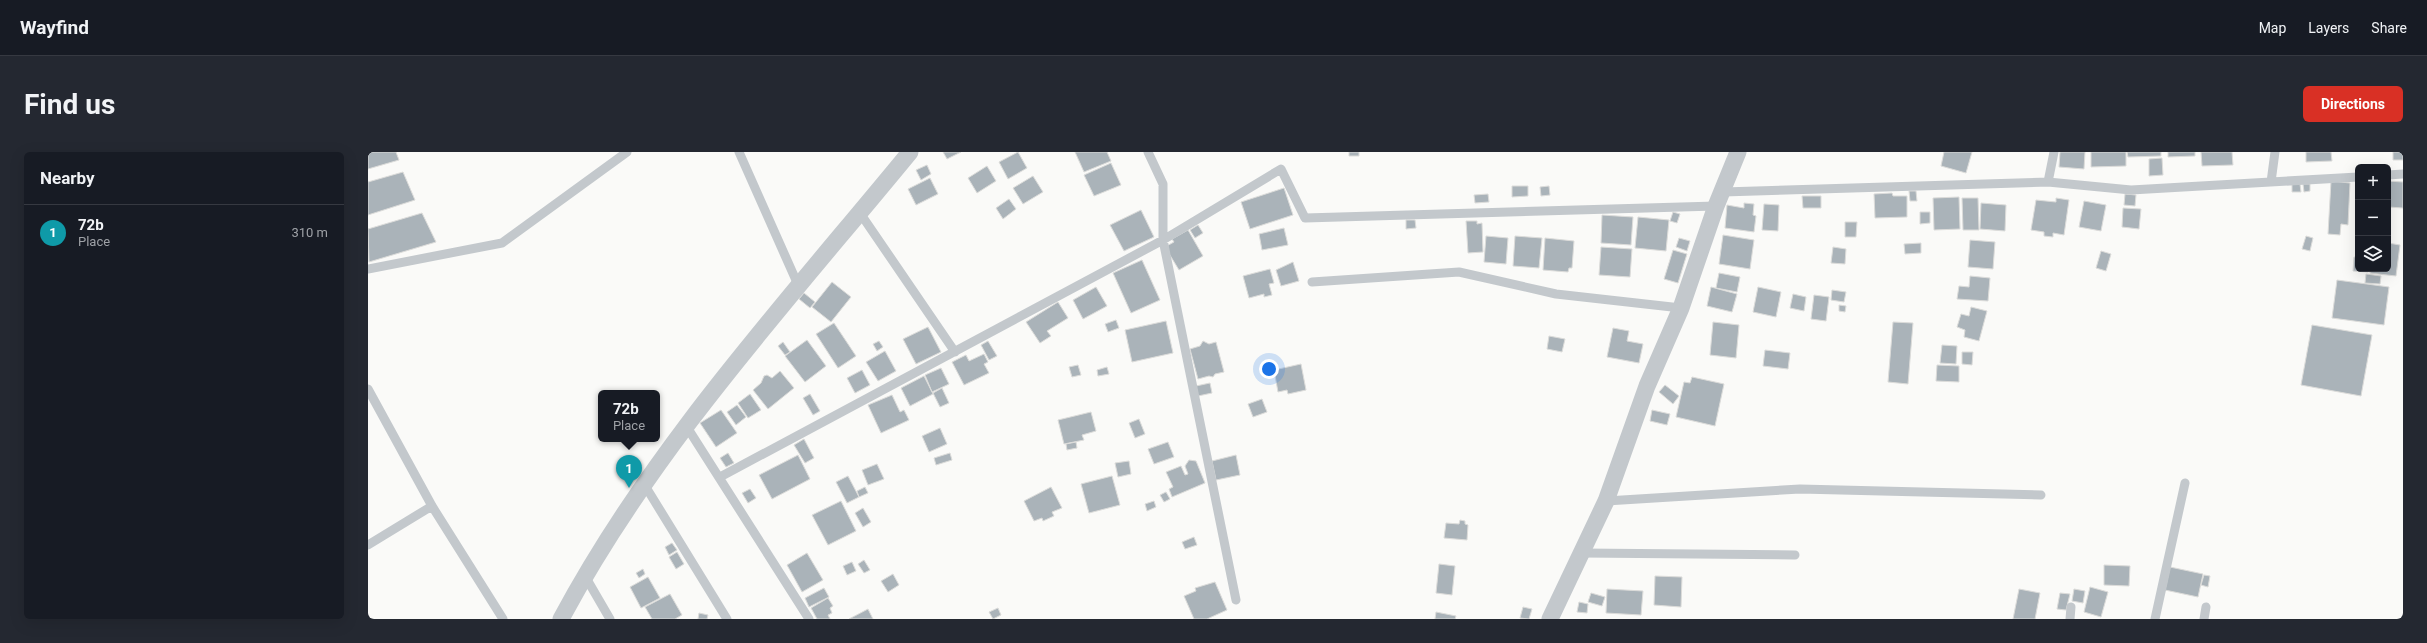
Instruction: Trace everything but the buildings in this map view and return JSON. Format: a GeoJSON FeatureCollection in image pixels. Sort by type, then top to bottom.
{"type":"FeatureCollection","features":[{"type":"Feature","properties":{"kind":"street"},"geometry":{"type":"LineString","coordinates":[[561,619],[584,574],[685,424],[910,152]]}},
{"type":"Feature","properties":{"kind":"street"},"geometry":{"type":"LineString","coordinates":[[1550,619],[1606,501],[1647,386],[1681,308],[1719,199],[1738,152]]}},
{"type":"Feature","properties":{"kind":"lane"},"geometry":{"type":"LineString","coordinates":[[368,269],[502,243],[627,152]]}},
{"type":"Feature","properties":{"kind":"lane"},"geometry":{"type":"LineString","coordinates":[[739,152],[799,287]]}},
{"type":"Feature","properties":{"kind":"lane"},"geometry":{"type":"LineString","coordinates":[[1148,152],[1163,184],[1163,240],[1236,600]]}},
{"type":"Feature","properties":{"kind":"lane"},"geometry":{"type":"LineString","coordinates":[[2048,182],[2054,152]]}},
{"type":"Feature","properties":{"kind":"lane"},"geometry":{"type":"LineString","coordinates":[[2271,182],[2275,152]]}},
{"type":"Feature","properties":{"kind":"lane"},"geometry":{"type":"LineString","coordinates":[[720,477],[1163,240],[1281,169],[1305,218],[2048,182],[2131,190],[2355,177]]}},
{"type":"Feature","properties":{"kind":"lane"},"geometry":{"type":"LineString","coordinates":[[2391,175],[2403,174]]}},
{"type":"Feature","properties":{"kind":"lane"},"geometry":{"type":"LineString","coordinates":[[860,213],[955,352]]}},
{"type":"Feature","properties":{"kind":"lane"},"geometry":{"type":"LineString","coordinates":[[1312,282],[1459,272],[1556,294],[1681,308]]}},
{"type":"Feature","properties":{"kind":"lane"},"geometry":{"type":"LineString","coordinates":[[368,389],[432,506],[503,619]]}},
{"type":"Feature","properties":{"kind":"lane"},"geometry":{"type":"LineString","coordinates":[[685,424],[809,619]]}},
{"type":"Feature","properties":{"kind":"lane"},"geometry":{"type":"LineString","coordinates":[[2155,619],[2186,482]]}},
{"type":"Feature","properties":{"kind":"lane"},"geometry":{"type":"LineString","coordinates":[[644,484],[727,619]]}},
{"type":"Feature","properties":{"kind":"lane"},"geometry":{"type":"LineString","coordinates":[[1606,501],[1800,489],[2041,495]]}},
{"type":"Feature","properties":{"kind":"lane"},"geometry":{"type":"LineString","coordinates":[[368,545],[432,506]]}},
{"type":"Feature","properties":{"kind":"lane"},"geometry":{"type":"LineString","coordinates":[[1582,553],[1796,555]]}},
{"type":"Feature","properties":{"kind":"lane"},"geometry":{"type":"LineString","coordinates":[[584,574],[610,619]]}},
{"type":"Feature","properties":{"kind":"lane"},"geometry":{"type":"LineString","coordinates":[[2070,619],[2071,607]]}},
{"type":"Feature","properties":{"kind":"lane"},"geometry":{"type":"LineString","coordinates":[[2204,619],[2206,607]]}},
{"type":"Feature","properties":{"kind":"place","name":"72b"},"geometry":{"type":"Point","coordinates":[629,488]}}]}
